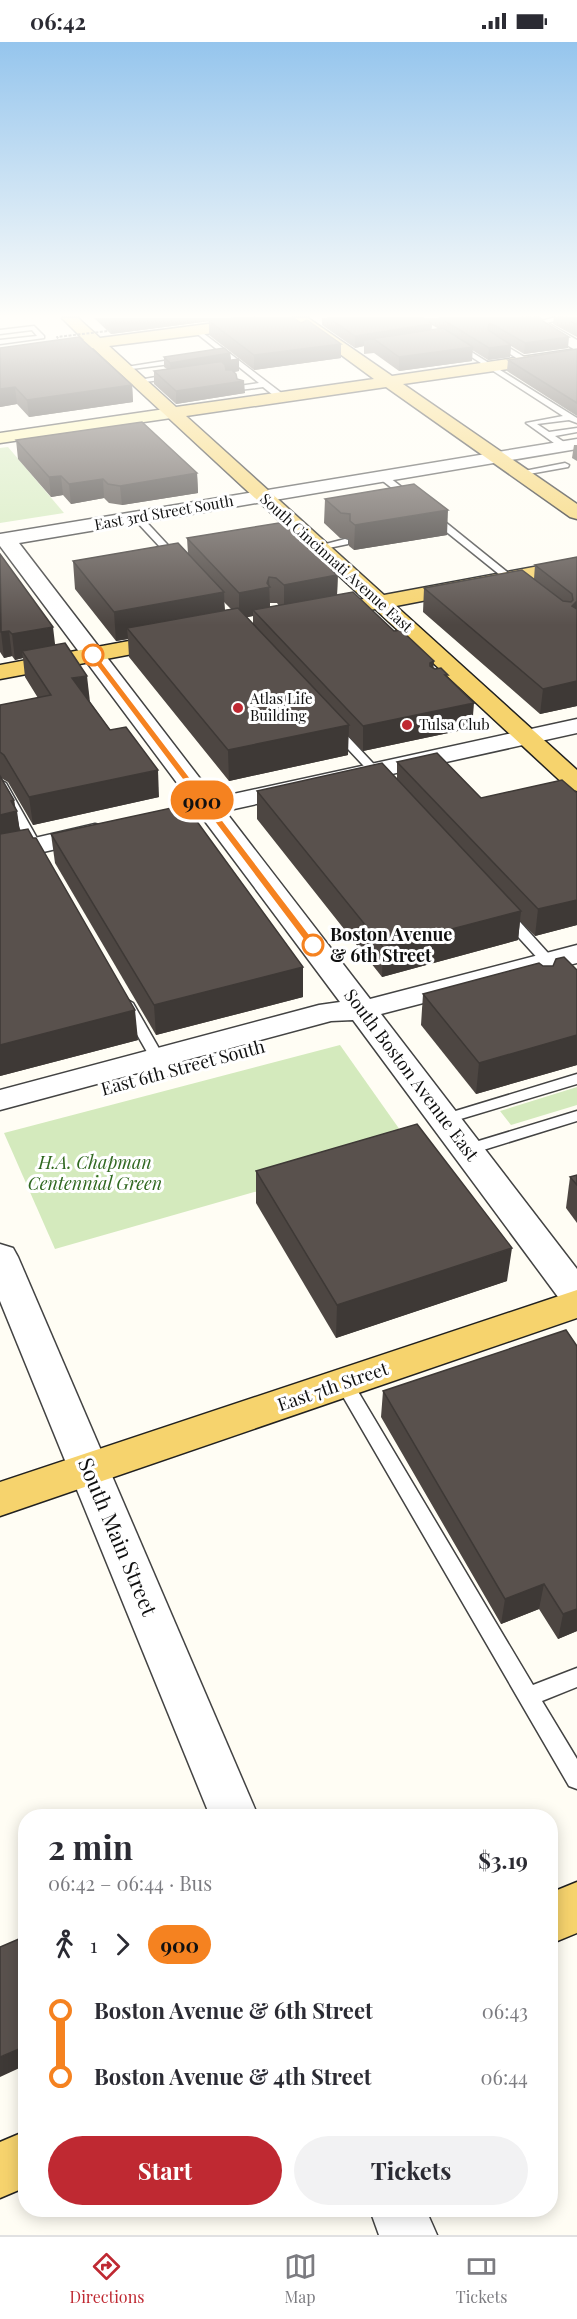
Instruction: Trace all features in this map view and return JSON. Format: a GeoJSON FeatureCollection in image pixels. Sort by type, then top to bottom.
{"type":"FeatureCollection","features":[{"type":"Feature","properties":{"kind":"main road"},"geometry":{"type":"LineString","coordinates":[[0,438],[117,420]]}},
{"type":"Feature","properties":{"kind":"main road","name":"South Cincinnati Avenue East"},"geometry":{"type":"LineString","coordinates":[[181,420],[379,602],[456,683],[526,737],[577,783]]}},
{"type":"Feature","properties":{"kind":"main road"},"geometry":{"type":"LineString","coordinates":[[444,420],[577,513]]}},
{"type":"Feature","properties":{"kind":"main road"},"geometry":{"type":"LineString","coordinates":[[341,609],[577,566]]}},
{"type":"Feature","properties":{"kind":"main road"},"geometry":{"type":"LineString","coordinates":[[0,672],[194,636]]}},
{"type":"Feature","properties":{"kind":"main road","name":"East 7th Street"},"geometry":{"type":"LineString","coordinates":[[0,1499],[577,1304]]}},
{"type":"Feature","properties":{"kind":"main road"},"geometry":{"type":"LineString","coordinates":[[558,1915],[577,1907]]}},
{"type":"Feature","properties":{"kind":"main road"},"geometry":{"type":"LineString","coordinates":[[0,2170],[18,2162]]}},
{"type":"Feature","properties":{"kind":"street","name":"East 3rd Street South"},"geometry":{"type":"LineString","coordinates":[[3,540],[570,445]]}},
{"type":"Feature","properties":{"kind":"street","name":"South Boston Avenue East"},"geometry":{"type":"LineString","coordinates":[[3,540],[93,655],[577,1295]]}},
{"type":"Feature","properties":{"kind":"street"},"geometry":{"type":"LineString","coordinates":[[162,817],[381,777],[526,737],[577,726]]}},
{"type":"Feature","properties":{"kind":"street"},"geometry":{"type":"LineString","coordinates":[[0,854],[40,853],[116,828]]}},
{"type":"Feature","properties":{"kind":"street","name":"East 6th Street South"},"geometry":{"type":"LineString","coordinates":[[0,1100],[339,1026],[362,1010],[537,971],[577,954]]}},
{"type":"Feature","properties":{"kind":"street","name":"East 6th Street South"},"geometry":{"type":"LineString","coordinates":[[0,1117],[162,1065]]}},
{"type":"Feature","properties":{"kind":"street","name":"South Main Street"},"geometry":{"type":"LineString","coordinates":[[0,1257],[231,1809]]}},
{"type":"Feature","properties":{"kind":"street"},"geometry":{"type":"LineString","coordinates":[[401,2217],[408,2235]]}},
{"type":"Feature","properties":{"kind":"lane"},"geometry":{"type":"LineString","coordinates":[[559,420],[530,423],[548,435],[570,445]]}},
{"type":"Feature","properties":{"kind":"lane"},"geometry":{"type":"LineString","coordinates":[[548,435],[577,430]]}},
{"type":"Feature","properties":{"kind":"lane"},"geometry":{"type":"LineString","coordinates":[[519,472],[565,465]]}},
{"type":"Feature","properties":{"kind":"lane"},"geometry":{"type":"LineString","coordinates":[[382,476],[530,594]]}},
{"type":"Feature","properties":{"kind":"lane"},"geometry":{"type":"LineString","coordinates":[[137,517],[184,568]]}},
{"type":"Feature","properties":{"kind":"lane"},"geometry":{"type":"LineString","coordinates":[[319,547],[345,542]]}},
{"type":"Feature","properties":{"kind":"lane"},"geometry":{"type":"LineString","coordinates":[[329,723],[381,777]]}},
{"type":"Feature","properties":{"kind":"lane"},"geometry":{"type":"LineString","coordinates":[[0,783],[40,853]]}},
{"type":"Feature","properties":{"kind":"lane"},"geometry":{"type":"LineString","coordinates":[[498,906],[537,971],[577,993]]}},
{"type":"Feature","properties":{"kind":"lane"},"geometry":{"type":"LineString","coordinates":[[119,991],[162,1065]]}},
{"type":"Feature","properties":{"kind":"lane"},"geometry":{"type":"LineString","coordinates":[[444,1119],[577,1079]]}},
{"type":"Feature","properties":{"kind":"lane"},"geometry":{"type":"LineString","coordinates":[[467,1150],[577,1116]]}},
{"type":"Feature","properties":{"kind":"lane"},"geometry":{"type":"LineString","coordinates":[[344,1383],[577,1779]]}},
{"type":"Feature","properties":{"kind":"lane"},"geometry":{"type":"LineString","coordinates":[[528,1697],[577,1677]]}},
{"type":"Feature","properties":{"kind":"green space"},"geometry":{"type":"Polygon","coordinates":[[[8,447],[64,513],[0,523],[0,448],[8,447]]]}},
{"type":"Feature","properties":{"kind":"green space","name":"H.A. Chapman Centennial Green"},"geometry":{"type":"Polygon","coordinates":[[[340,1045],[412,1147],[55,1249],[4,1133],[340,1045]]]}},
{"type":"Feature","properties":{"kind":"green space"},"geometry":{"type":"Polygon","coordinates":[[[577,1087],[577,1105],[511,1125],[500,1111],[577,1087]]]}},
{"type":"Feature","properties":{"kind":"building"},"geometry":{"type":"Polygon","coordinates":[[[142,422],[197,473],[120,486],[108,484],[103,479],[69,484],[61,476],[49,477],[16,440],[142,422]]]}},
{"type":"Feature","properties":{"kind":"building"},"geometry":{"type":"Polygon","coordinates":[[[414,484],[448,510],[355,525],[350,521],[350,514],[341,513],[325,499],[414,484]]]}},
{"type":"Feature","properties":{"kind":"building"},"geometry":{"type":"Polygon","coordinates":[[[285,522],[338,569],[332,570],[337,575],[284,585],[276,578],[269,577],[267,583],[270,587],[239,593],[187,538],[285,522]]]}},
{"type":"Feature","properties":{"kind":"building"},"geometry":{"type":"Polygon","coordinates":[[[178,543],[224,592],[114,612],[73,561],[178,543]]]}},
{"type":"Feature","properties":{"kind":"building"},"geometry":{"type":"Polygon","coordinates":[[[0,554],[53,627],[12,634],[9,631],[1,632],[0,554]]]}},
{"type":"Feature","properties":{"kind":"building"},"geometry":{"type":"Polygon","coordinates":[[[577,557],[577,601],[572,606],[577,609],[577,681],[543,689],[424,588],[522,570],[563,601],[571,602],[572,594],[535,565],[577,557]]]}},
{"type":"Feature","properties":{"kind":"building"},"geometry":{"type":"Polygon","coordinates":[[[353,592],[394,631],[401,630],[434,661],[430,663],[430,666],[435,669],[441,668],[448,675],[445,675],[474,703],[363,726],[253,610],[353,592]]]}},
{"type":"Feature","properties":{"kind":"building"},"geometry":{"type":"Polygon","coordinates":[[[238,608],[349,725],[228,750],[127,628],[238,608]]]}},
{"type":"Feature","properties":{"kind":"building"},"geometry":{"type":"Polygon","coordinates":[[[65,643],[87,676],[72,678],[110,730],[126,727],[158,770],[29,797],[0,752],[0,705],[51,695],[22,651],[65,643]]]}},
{"type":"Feature","properties":{"kind":"building"},"geometry":{"type":"Polygon","coordinates":[[[437,753],[481,798],[562,780],[577,793],[577,900],[538,909],[397,762],[437,753]]]}},
{"type":"Feature","properties":{"kind":"building"},"geometry":{"type":"Polygon","coordinates":[[[382,763],[521,911],[383,947],[257,791],[382,763]]]}},
{"type":"Feature","properties":{"kind":"building"},"geometry":{"type":"Polygon","coordinates":[[[0,776],[14,800],[11,801],[17,811],[0,815],[0,776]]]}},
{"type":"Feature","properties":{"kind":"building"},"geometry":{"type":"Polygon","coordinates":[[[185,805],[303,967],[154,1005],[51,834],[185,805]]]}},
{"type":"Feature","properties":{"kind":"building"},"geometry":{"type":"Polygon","coordinates":[[[28,829],[33,838],[36,838],[135,1010],[0,1045],[0,834],[28,829]]]}},
{"type":"Feature","properties":{"kind":"building"},"geometry":{"type":"Polygon","coordinates":[[[564,957],[577,970],[577,1035],[479,1063],[423,994],[539,963],[543,966],[553,966],[556,959],[564,957]]]}},
{"type":"Feature","properties":{"kind":"building"},"geometry":{"type":"Polygon","coordinates":[[[417,1124],[512,1248],[337,1305],[256,1171],[417,1124]]]}},
{"type":"Feature","properties":{"kind":"building"},"geometry":{"type":"Polygon","coordinates":[[[577,1175],[577,1185],[570,1177],[577,1175]]]}},
{"type":"Feature","properties":{"kind":"building"},"geometry":{"type":"Polygon","coordinates":[[[566,1330],[577,1346],[577,1609],[563,1614],[544,1584],[505,1599],[383,1391],[566,1330]]]}},
{"type":"Feature","properties":{"kind":"building"},"geometry":{"type":"Polygon","coordinates":[[[18,1939],[18,2049],[0,2057],[0,1947],[18,1939]]]}},
{"type":"Feature","properties":{"kind":"bus line","name":"900"},"geometry":{"type":"LineString","coordinates":[[93,655],[313,945]]}},
{"type":"Feature","properties":{"kind":"place","name":"Atlas Life Building"},"geometry":{"type":"Point","coordinates":[238,708]}},
{"type":"Feature","properties":{"kind":"place","name":"Tulsa Club"},"geometry":{"type":"Point","coordinates":[407,725]}},
{"type":"Feature","properties":{"kind":"place","name":"Boston Avenue & 6th Street"},"geometry":{"type":"Point","coordinates":[313,945]}}]}
